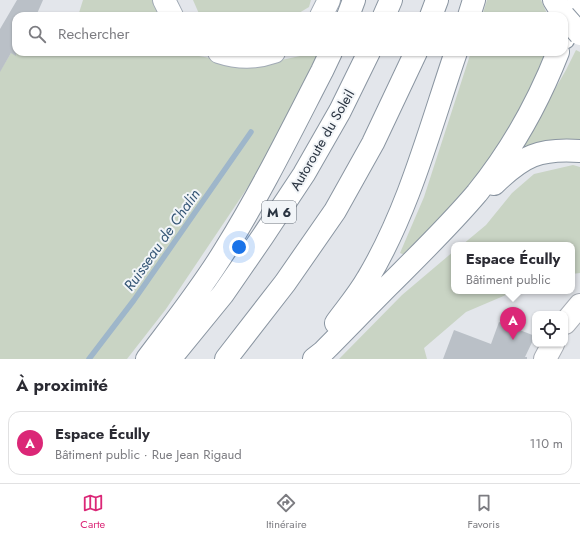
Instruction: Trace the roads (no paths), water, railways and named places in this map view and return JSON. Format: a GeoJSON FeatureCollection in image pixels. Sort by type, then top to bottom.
{"type":"FeatureCollection","features":[{"type":"Feature","properties":{"kind":"main road"},"geometry":{"type":"LineString","coordinates":[[164,0],[170,12]]}},
{"type":"Feature","properties":{"kind":"main road"},"geometry":{"type":"LineString","coordinates":[[323,12],[329,0]]}},
{"type":"Feature","properties":{"kind":"main road"},"geometry":{"type":"LineString","coordinates":[[350,12],[354,0]]}},
{"type":"Feature","properties":{"kind":"main road"},"geometry":{"type":"LineString","coordinates":[[386,12],[391,0]]}},
{"type":"Feature","properties":{"kind":"main road"},"geometry":{"type":"LineString","coordinates":[[433,12],[438,0]]}},
{"type":"Feature","properties":{"kind":"main road"},"geometry":{"type":"LineString","coordinates":[[470,12],[474,0]]}},
{"type":"Feature","properties":{"kind":"main road"},"geometry":{"type":"LineString","coordinates":[[554,0],[562,12]]}},
{"type":"Feature","properties":{"kind":"main road"},"geometry":{"type":"LineString","coordinates":[[568,28],[579,0]]}},
{"type":"Feature","properties":{"kind":"main road"},"geometry":{"type":"LineString","coordinates":[[568,20],[580,34]]}},
{"type":"Feature","properties":{"kind":"main road"},"geometry":{"type":"LineString","coordinates":[[235,56],[250,56]]}},
{"type":"Feature","properties":{"kind":"main road"},"geometry":{"type":"LineString","coordinates":[[147,359],[196,295],[225,251],[252,206],[329,56]]}},
{"type":"Feature","properties":{"kind":"main road","name":"Autoroute du Soleil"},"geometry":{"type":"LineString","coordinates":[[170,359],[223,294],[304,174],[340,111],[367,56]]}},
{"type":"Feature","properties":{"kind":"main road"},"geometry":{"type":"LineString","coordinates":[[226,359],[285,283],[335,211],[373,143],[414,56]]}},
{"type":"Feature","properties":{"kind":"main road"},"geometry":{"type":"LineString","coordinates":[[306,359],[316,345],[335,324],[368,279],[395,226],[419,162],[455,56]]}},
{"type":"Feature","properties":{"kind":"main road"},"geometry":{"type":"LineString","coordinates":[[441,234],[477,192],[502,158],[529,116],[556,56]]}},
{"type":"Feature","properties":{"kind":"main road"},"geometry":{"type":"LineString","coordinates":[[314,359],[323,352],[441,234],[509,170],[522,160],[543,152],[555,150],[580,151]]}},
{"type":"Feature","properties":{"kind":"main road"},"geometry":{"type":"LineString","coordinates":[[568,319],[580,305]]}},
{"type":"Feature","properties":{"kind":"main road"},"geometry":{"type":"LineString","coordinates":[[544,359],[551,347]]}},
{"type":"Feature","properties":{"kind":"waterway","name":"Ruisseau de Chalin"},"geometry":{"type":"LineString","coordinates":[[89,359],[134,300],[251,132]]}},
{"type":"Feature","properties":{"kind":"place","name":"Espace Écully"},"geometry":{"type":"Point","coordinates":[513,340]}}]}
